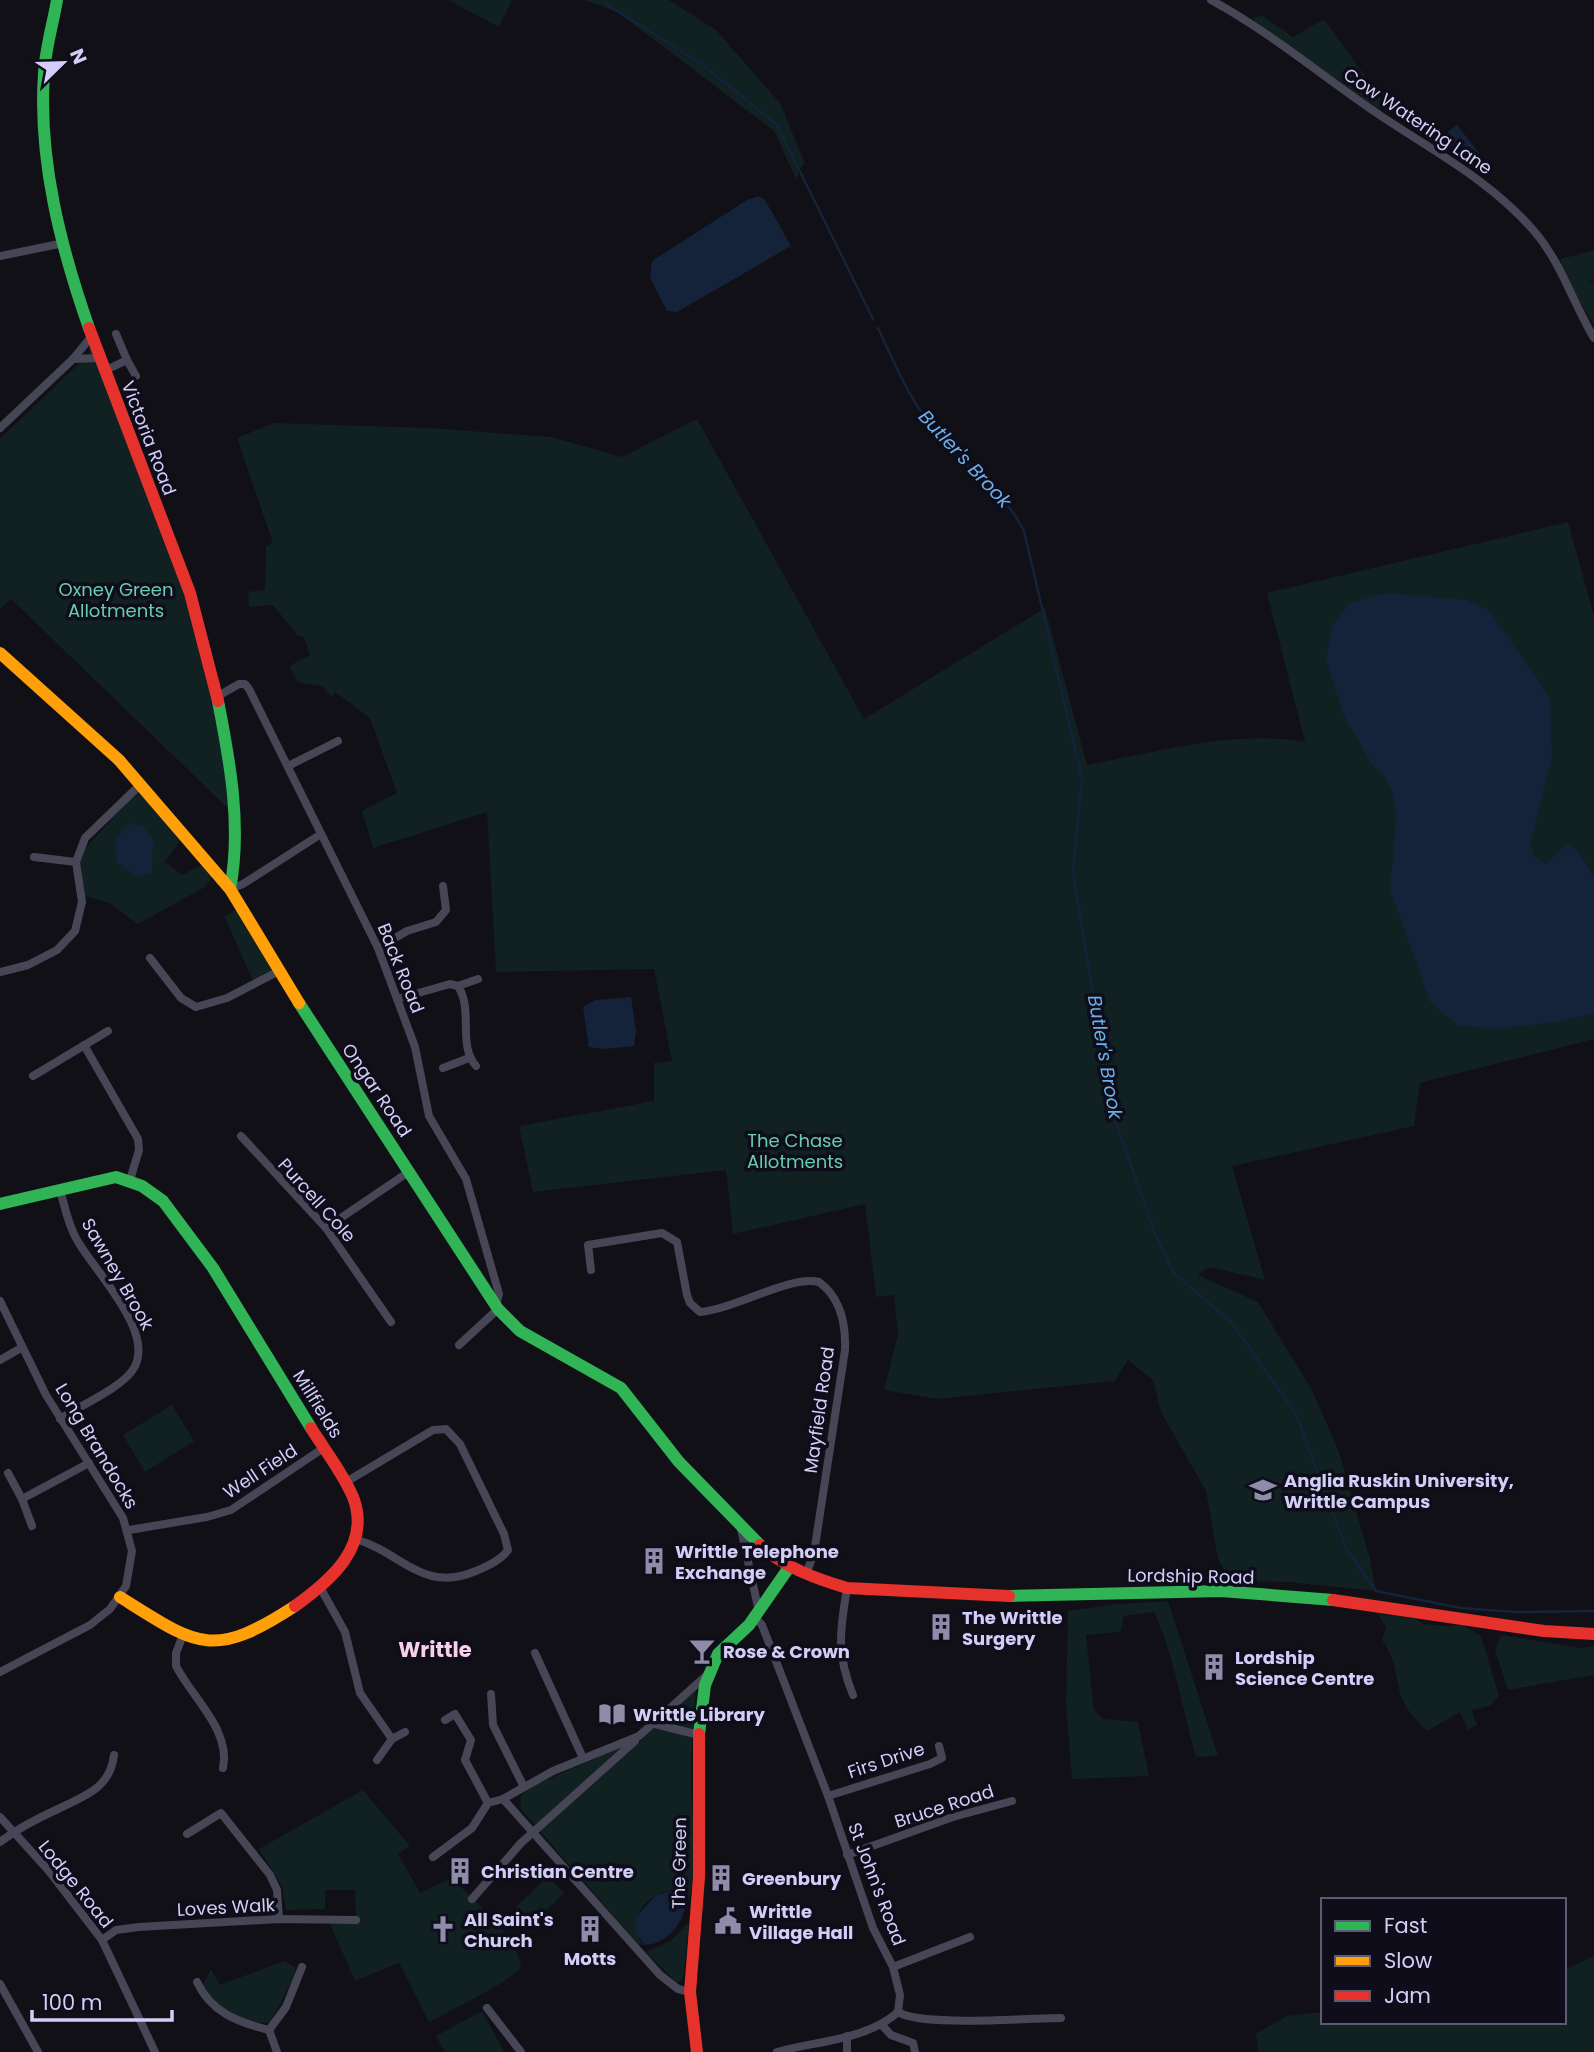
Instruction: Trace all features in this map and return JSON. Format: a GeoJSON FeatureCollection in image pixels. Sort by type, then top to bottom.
{"type":"FeatureCollection","features":[{"type":"Feature","properties":{"kind":"street","name":"Victoria Road"},"geometry":{"type":"LineString","coordinates":[[57,0],[42,68],[41,109],[51,185],[64,243],[91,337],[190,592],[218,696],[236,845],[230,889]]}},
{"type":"Feature","properties":{"kind":"street","name":"Cow Watering Lane"},"geometry":{"type":"LineString","coordinates":[[1210,0],[1280,43],[1376,113],[1479,177],[1535,233],[1551,255],[1594,338]]}},
{"type":"Feature","properties":{"kind":"street"},"geometry":{"type":"LineString","coordinates":[[0,256],[64,243]]}},
{"type":"Feature","properties":{"kind":"street"},"geometry":{"type":"LineString","coordinates":[[116,334],[136,376]]}},
{"type":"Feature","properties":{"kind":"street"},"geometry":{"type":"LineString","coordinates":[[2,424],[74,359],[91,337]]}},
{"type":"Feature","properties":{"kind":"street"},"geometry":{"type":"LineString","coordinates":[[74,359],[102,364],[127,360]]}},
{"type":"Feature","properties":{"kind":"street","name":"Ongar Road"},"geometry":{"type":"LineString","coordinates":[[0,653],[141,784],[230,889],[279,971],[497,1307],[520,1331],[621,1388],[680,1462],[740,1526],[764,1549],[790,1566]]}},
{"type":"Feature","properties":{"kind":"street","name":"Back Road"},"geometry":{"type":"LineString","coordinates":[[218,696],[239,684],[245,684],[378,948],[415,1047],[431,1123],[459,1165],[478,1216],[499,1294],[497,1307]]}},
{"type":"Feature","properties":{"kind":"street"},"geometry":{"type":"LineString","coordinates":[[288,766],[338,741]]}},
{"type":"Feature","properties":{"kind":"street"},"geometry":{"type":"LineString","coordinates":[[0,972],[28,965],[57,950],[75,931],[82,902],[76,862],[85,838],[141,784]]}},
{"type":"Feature","properties":{"kind":"street"},"geometry":{"type":"LineString","coordinates":[[230,889],[243,884],[321,834]]}},
{"type":"Feature","properties":{"kind":"street"},"geometry":{"type":"LineString","coordinates":[[34,857],[76,862]]}},
{"type":"Feature","properties":{"kind":"street"},"geometry":{"type":"LineString","coordinates":[[378,948],[407,931],[436,922],[446,910],[443,886]]}},
{"type":"Feature","properties":{"kind":"street"},"geometry":{"type":"LineString","coordinates":[[150,958],[181,998],[196,1007],[227,998],[279,971]]}},
{"type":"Feature","properties":{"kind":"street"},"geometry":{"type":"LineString","coordinates":[[397,999],[450,984],[458,986],[478,978]]}},
{"type":"Feature","properties":{"kind":"street"},"geometry":{"type":"LineString","coordinates":[[458,986],[466,1006],[469,1058],[476,1066]]}},
{"type":"Feature","properties":{"kind":"street"},"geometry":{"type":"LineString","coordinates":[[33,1076],[108,1031]]}},
{"type":"Feature","properties":{"kind":"street"},"geometry":{"type":"LineString","coordinates":[[0,1204],[102,1178],[130,1180],[139,1150],[138,1139],[84,1045]]}},
{"type":"Feature","properties":{"kind":"street"},"geometry":{"type":"LineString","coordinates":[[443,1068],[469,1058]]}},
{"type":"Feature","properties":{"kind":"street","name":"Purcell Cole"},"geometry":{"type":"LineString","coordinates":[[241,1136],[326,1228],[391,1322]]}},
{"type":"Feature","properties":{"kind":"street"},"geometry":{"type":"LineString","coordinates":[[326,1228],[410,1171]]}},
{"type":"Feature","properties":{"kind":"street","name":"Millfields"},"geometry":{"type":"LineString","coordinates":[[120,1597],[183,1635],[200,1641],[226,1642],[253,1630],[321,1589],[339,1571],[355,1539],[356,1511],[346,1482],[213,1268],[172,1210],[153,1192],[130,1180]]}},
{"type":"Feature","properties":{"kind":"street","name":"Sawney Brook"},"geometry":{"type":"LineString","coordinates":[[60,1189],[77,1240],[133,1325],[140,1349],[138,1361],[124,1379],[60,1419]]}},
{"type":"Feature","properties":{"kind":"street","name":"Mayfield Road"},"geometry":{"type":"LineString","coordinates":[[591,1270],[588,1245],[662,1233],[677,1242],[687,1295],[690,1303],[700,1312],[802,1280],[819,1282],[835,1300],[844,1322],[845,1350],[814,1553],[806,1574]]}},
{"type":"Feature","properties":{"kind":"street","name":"Long Brandocks"},"geometry":{"type":"LineString","coordinates":[[0,1301],[21,1348],[60,1419],[129,1530],[131,1562],[120,1597],[90,1625],[0,1672]]}},
{"type":"Feature","properties":{"kind":"street"},"geometry":{"type":"LineString","coordinates":[[459,1345],[497,1307]]}},
{"type":"Feature","properties":{"kind":"street"},"geometry":{"type":"LineString","coordinates":[[0,1360],[21,1348]]}},
{"type":"Feature","properties":{"kind":"street"},"geometry":{"type":"LineString","coordinates":[[346,1482],[433,1430],[446,1429],[460,1444],[504,1534],[508,1550],[499,1560],[481,1569],[460,1577],[443,1579],[418,1573],[385,1550],[355,1539]]}},
{"type":"Feature","properties":{"kind":"street","name":"Well Field"},"geometry":{"type":"LineString","coordinates":[[129,1530],[232,1510],[325,1447]]}},
{"type":"Feature","properties":{"kind":"street"},"geometry":{"type":"LineString","coordinates":[[22,1499],[89,1464]]}},
{"type":"Feature","properties":{"kind":"street"},"geometry":{"type":"LineString","coordinates":[[8,1473],[32,1526]]}},
{"type":"Feature","properties":{"kind":"street"},"geometry":{"type":"LineString","coordinates":[[740,1526],[757,1614]]}},
{"type":"Feature","properties":{"kind":"street","name":"Lordship Road"},"geometry":{"type":"LineString","coordinates":[[790,1566],[847,1588],[998,1596],[1221,1591],[1325,1599],[1544,1631],[1594,1634]]}},
{"type":"Feature","properties":{"kind":"street","name":"The Green"},"geometry":{"type":"LineString","coordinates":[[697,2052],[690,1992],[699,1877],[699,1735],[708,1674],[718,1654],[757,1614],[790,1566]]}},
{"type":"Feature","properties":{"kind":"street"},"geometry":{"type":"LineString","coordinates":[[847,1588],[839,1646],[841,1665],[853,1695]]}},
{"type":"Feature","properties":{"kind":"street"},"geometry":{"type":"LineString","coordinates":[[321,1589],[345,1632],[360,1693],[392,1739]]}},
{"type":"Feature","properties":{"kind":"street","name":"St John's Road"},"geometry":{"type":"LineString","coordinates":[[757,1614],[828,1796],[873,1928],[893,1967],[900,1995],[898,2011]]}},
{"type":"Feature","properties":{"kind":"street"},"geometry":{"type":"LineString","coordinates":[[183,1635],[176,1653],[176,1667],[220,1733],[226,1753],[223,1769]]}},
{"type":"Feature","properties":{"kind":"street"},"geometry":{"type":"LineString","coordinates":[[535,1653],[583,1758]]}},
{"type":"Feature","properties":{"kind":"street","name":"The Green"},"geometry":{"type":"LineString","coordinates":[[472,1899],[513,1850],[708,1674]]}},
{"type":"Feature","properties":{"kind":"street"},"geometry":{"type":"LineString","coordinates":[[491,1693],[493,1725],[523,1785]]}},
{"type":"Feature","properties":{"kind":"street"},"geometry":{"type":"LineString","coordinates":[[445,1720],[455,1714],[471,1740],[465,1760],[488,1803]]}},
{"type":"Feature","properties":{"kind":"street"},"geometry":{"type":"LineString","coordinates":[[655,1724],[699,1735]]}},
{"type":"Feature","properties":{"kind":"street"},"geometry":{"type":"LineString","coordinates":[[377,1760],[392,1739],[405,1732]]}},
{"type":"Feature","properties":{"kind":"street","name":"The Green"},"geometry":{"type":"LineString","coordinates":[[503,1800],[523,1785],[639,1736]]}},
{"type":"Feature","properties":{"kind":"street","name":"Firs Drive"},"geometry":{"type":"LineString","coordinates":[[828,1796],[930,1764],[942,1758],[939,1746]]}},
{"type":"Feature","properties":{"kind":"street"},"geometry":{"type":"LineString","coordinates":[[0,1842],[12,1833],[89,1796],[108,1776],[114,1755]]}},
{"type":"Feature","properties":{"kind":"street"},"geometry":{"type":"LineString","coordinates":[[433,1857],[472,1828],[488,1803],[503,1800],[660,1975],[678,1989],[690,1992]]}},
{"type":"Feature","properties":{"kind":"street","name":"Bruce Road"},"geometry":{"type":"LineString","coordinates":[[847,1856],[953,1817],[1012,1801]]}},
{"type":"Feature","properties":{"kind":"street"},"geometry":{"type":"LineString","coordinates":[[187,1834],[221,1813],[270,1875],[276,1890],[279,1919]]}},
{"type":"Feature","properties":{"kind":"street","name":"Lodge Road"},"geometry":{"type":"LineString","coordinates":[[0,1816],[12,1833],[49,1871],[102,1940],[155,2052]]}},
{"type":"Feature","properties":{"kind":"street","name":"Loves Walk"},"geometry":{"type":"LineString","coordinates":[[102,1940],[124,1929],[279,1919],[356,1920]]}},
{"type":"Feature","properties":{"kind":"street"},"geometry":{"type":"LineString","coordinates":[[893,1967],[970,1937]]}},
{"type":"Feature","properties":{"kind":"street"},"geometry":{"type":"LineString","coordinates":[[269,2030],[286,2007],[302,1967]]}},
{"type":"Feature","properties":{"kind":"street"},"geometry":{"type":"LineString","coordinates":[[197,1982],[204,1996],[216,2009],[235,2020],[269,2030]]}},
{"type":"Feature","properties":{"kind":"street"},"geometry":{"type":"LineString","coordinates":[[0,1984],[38,2052]]}},
{"type":"Feature","properties":{"kind":"street"},"geometry":{"type":"LineString","coordinates":[[487,2008],[521,2052]]}},
{"type":"Feature","properties":{"kind":"street"},"geometry":{"type":"LineString","coordinates":[[778,2052],[847,2036],[881,2024],[898,2011],[907,2017],[942,2019],[1061,2018]]}},
{"type":"Feature","properties":{"kind":"street"},"geometry":{"type":"LineString","coordinates":[[881,2024],[891,2035],[913,2043],[915,2052]]}},
{"type":"Feature","properties":{"kind":"street"},"geometry":{"type":"LineString","coordinates":[[269,2030],[277,2052]]}},
{"type":"Feature","properties":{"kind":"street"},"geometry":{"type":"LineString","coordinates":[[847,2036],[847,2052]]}},
{"type":"Feature","properties":{"kind":"green space"},"geometry":{"type":"Polygon","coordinates":[[[448,0],[512,0],[499,27],[448,0]]]}},
{"type":"Feature","properties":{"kind":"green space"},"geometry":{"type":"Polygon","coordinates":[[[585,0],[669,0],[716,30],[780,103],[805,163],[799,170],[797,181],[774,131],[619,13],[585,0]]]}},
{"type":"Feature","properties":{"kind":"green space"},"geometry":{"type":"Polygon","coordinates":[[[1263,16],[1293,37],[1324,19],[1380,97],[1383,108],[1380,110],[1256,23],[1253,17],[1263,16]]]}},
{"type":"Feature","properties":{"kind":"green space"},"geometry":{"type":"Polygon","coordinates":[[[1594,250],[1594,279],[1588,282],[1594,281],[1594,325],[1560,268],[1561,259],[1594,250]]]}},
{"type":"Feature","properties":{"kind":"green space","name":"Oxney Green Allotments"},"geometry":{"type":"Polygon","coordinates":[[[91,337],[204,638],[233,813],[11,599],[0,609],[0,439],[89,354],[91,337]]]}},
{"type":"Feature","properties":{"kind":"green space","name":"The Chase Allotments"},"geometry":{"type":"Polygon","coordinates":[[[697,419],[864,719],[1045,608],[1087,765],[1223,740],[1250,738],[1305,742],[1267,593],[1568,522],[1594,616],[1594,1039],[1420,1083],[1414,1126],[1232,1166],[1265,1280],[1210,1267],[1198,1275],[1258,1302],[1312,1390],[1339,1452],[1370,1559],[1376,1591],[1289,1582],[1231,1581],[1218,1559],[1206,1491],[1161,1412],[1153,1380],[1128,1360],[1115,1381],[938,1399],[884,1390],[898,1334],[894,1295],[876,1297],[865,1204],[733,1234],[726,1170],[533,1192],[519,1126],[654,1101],[654,1063],[672,1061],[654,969],[496,972],[487,812],[373,848],[362,811],[397,793],[370,718],[335,692],[332,697],[322,686],[298,682],[289,666],[310,655],[304,637],[298,636],[273,605],[249,607],[248,592],[265,590],[266,546],[273,543],[237,438],[274,423],[430,428],[551,437],[622,457],[697,419]]]}},
{"type":"Feature","properties":{"kind":"green space"},"geometry":{"type":"Polygon","coordinates":[[[141,787],[182,838],[165,862],[182,875],[203,864],[213,876],[205,887],[138,924],[109,903],[81,895],[80,854],[141,787]]]}},
{"type":"Feature","properties":{"kind":"green space"},"geometry":{"type":"Polygon","coordinates":[[[242,907],[279,971],[254,983],[224,916],[242,907]]]}},
{"type":"Feature","properties":{"kind":"green space"},"geometry":{"type":"Polygon","coordinates":[[[172,1405],[194,1441],[145,1472],[123,1435],[172,1405]]]}},
{"type":"Feature","properties":{"kind":"green space"},"geometry":{"type":"Polygon","coordinates":[[[1168,1601],[1218,1756],[1196,1757],[1173,1665],[1154,1612],[1124,1616],[1120,1632],[1086,1635],[1094,1710],[1103,1719],[1138,1722],[1149,1776],[1072,1779],[1066,1705],[1068,1611],[1168,1601]]]}},
{"type":"Feature","properties":{"kind":"green space"},"geometry":{"type":"Polygon","coordinates":[[[1378,1614],[1414,1618],[1423,1624],[1462,1624],[1481,1636],[1499,1696],[1490,1706],[1471,1710],[1477,1725],[1468,1730],[1460,1712],[1427,1731],[1415,1718],[1402,1698],[1392,1659],[1382,1640],[1386,1628],[1378,1614]]]}},
{"type":"Feature","properties":{"kind":"green space"},"geometry":{"type":"Polygon","coordinates":[[[1501,1635],[1581,1648],[1594,1646],[1594,1675],[1508,1690],[1495,1650],[1501,1635]]]}},
{"type":"Feature","properties":{"kind":"green space"},"geometry":{"type":"Polygon","coordinates":[[[696,1689],[691,1771],[693,1881],[684,1912],[686,1902],[682,1892],[671,1890],[651,1898],[644,1906],[636,1925],[644,1945],[638,1944],[521,1809],[520,1798],[526,1789],[621,1747],[627,1754],[696,1689]]]}},
{"type":"Feature","properties":{"kind":"green space"},"geometry":{"type":"Polygon","coordinates":[[[363,1790],[410,1846],[398,1854],[420,1893],[451,1878],[494,1920],[519,1958],[521,1969],[510,1977],[429,2022],[399,1963],[355,1981],[330,1924],[356,1923],[355,1890],[325,1890],[325,1909],[286,1910],[282,1886],[259,1849],[363,1790]]]}},
{"type":"Feature","properties":{"kind":"green space"},"geometry":{"type":"Polygon","coordinates":[[[548,1876],[564,1893],[531,1925],[515,1908],[548,1876]]]}},
{"type":"Feature","properties":{"kind":"green space"},"geometry":{"type":"Polygon","coordinates":[[[689,1922],[684,1974],[681,1981],[676,1982],[646,1952],[671,1941],[689,1922]]]}},
{"type":"Feature","properties":{"kind":"green space"},"geometry":{"type":"Polygon","coordinates":[[[1594,1956],[1594,2052],[1258,2052],[1256,2034],[1287,2016],[1321,2012],[1321,2024],[1566,2024],[1566,1969],[1594,1956]]]}},
{"type":"Feature","properties":{"kind":"green space"},"geometry":{"type":"Polygon","coordinates":[[[284,1961],[295,1967],[296,1974],[270,2022],[251,2022],[231,2013],[214,2000],[203,1984],[211,1969],[220,1985],[284,1961]]]}},
{"type":"Feature","properties":{"kind":"green space"},"geometry":{"type":"Polygon","coordinates":[[[482,2011],[504,2052],[445,2052],[436,2036],[482,2011]]]}},
{"type":"Feature","properties":{"kind":"water"},"geometry":{"type":"Polygon","coordinates":[[[1457,125],[1479,153],[1477,158],[1468,159],[1451,147],[1448,132],[1457,125]]]}},
{"type":"Feature","properties":{"kind":"water"},"geometry":{"type":"Polygon","coordinates":[[[758,196],[765,200],[791,246],[677,312],[667,311],[650,277],[652,261],[747,200],[758,196]]]}},
{"type":"Feature","properties":{"kind":"water"},"geometry":{"type":"Polygon","coordinates":[[[1386,593],[1465,600],[1489,610],[1550,698],[1552,756],[1530,844],[1535,857],[1546,864],[1568,843],[1577,850],[1594,878],[1594,1013],[1558,1022],[1493,1029],[1457,1025],[1430,1002],[1390,889],[1396,818],[1393,795],[1385,777],[1371,763],[1343,714],[1326,660],[1332,626],[1349,603],[1386,593]]]}},
{"type":"Feature","properties":{"kind":"water"},"geometry":{"type":"Polygon","coordinates":[[[129,823],[144,827],[153,841],[152,873],[138,877],[117,862],[115,840],[129,823]]]}},
{"type":"Feature","properties":{"kind":"water"},"geometry":{"type":"Polygon","coordinates":[[[631,997],[636,1031],[634,1046],[605,1049],[589,1047],[583,1007],[596,1000],[631,997]]]}},
{"type":"Feature","properties":{"kind":"water"},"geometry":{"type":"Polygon","coordinates":[[[675,1890],[682,1892],[686,1899],[679,1923],[668,1936],[645,1945],[635,1932],[636,1917],[656,1895],[675,1890]]]}},
{"type":"Feature","properties":{"kind":"waterway","name":"Butler's Brook"},"geometry":{"type":"LineString","coordinates":[[604,0],[609,6],[702,64],[777,125],[873,319]]}},
{"type":"Feature","properties":{"kind":"waterway","name":"Butler's Brook"},"geometry":{"type":"LineString","coordinates":[[878,328],[922,414],[953,452],[1006,504],[1024,531],[1082,779],[1073,872],[1112,1111],[1156,1236],[1173,1272],[1231,1322],[1296,1414],[1346,1548],[1376,1591],[1461,1608],[1516,1612],[1594,1611]]}},
{"type":"Feature","properties":{"kind":"traffic: fast"},"geometry":{"type":"LineString","coordinates":[[57,0],[45,65],[43,106],[48,171],[69,267],[89,328]]}},
{"type":"Feature","properties":{"kind":"traffic: fast"},"geometry":{"type":"LineString","coordinates":[[218,701],[235,818],[230,889]]}},
{"type":"Feature","properties":{"kind":"traffic: fast"},"geometry":{"type":"LineString","coordinates":[[299,1003],[498,1309],[520,1331],[621,1388],[679,1462],[760,1545]]}},
{"type":"Feature","properties":{"kind":"traffic: fast"},"geometry":{"type":"LineString","coordinates":[[0,1204],[116,1177],[142,1186],[163,1201],[213,1268],[311,1428]]}},
{"type":"Feature","properties":{"kind":"traffic: fast"},"geometry":{"type":"LineString","coordinates":[[699,1734],[705,1685],[718,1654],[749,1625],[790,1566]]}},
{"type":"Feature","properties":{"kind":"traffic: fast"},"geometry":{"type":"LineString","coordinates":[[1009,1596],[1221,1591],[1333,1600]]}},
{"type":"Feature","properties":{"kind":"traffic: slow"},"geometry":{"type":"LineString","coordinates":[[0,653],[119,760],[230,889],[299,1003]]}},
{"type":"Feature","properties":{"kind":"traffic: slow"},"geometry":{"type":"LineString","coordinates":[[120,1597],[169,1627],[188,1636],[206,1640],[224,1640],[244,1634],[295,1606]]}},
{"type":"Feature","properties":{"kind":"traffic: jam"},"geometry":{"type":"LineString","coordinates":[[89,328],[190,593],[218,701]]}},
{"type":"Feature","properties":{"kind":"traffic: jam"},"geometry":{"type":"LineString","coordinates":[[295,1606],[334,1573],[352,1546],[357,1531],[357,1515],[349,1488],[311,1428]]}},
{"type":"Feature","properties":{"kind":"traffic: jam"},"geometry":{"type":"LineString","coordinates":[[760,1545],[790,1566],[847,1588],[1009,1596]]}},
{"type":"Feature","properties":{"kind":"traffic: jam"},"geometry":{"type":"LineString","coordinates":[[1333,1600],[1544,1631],[1594,1634]]}},
{"type":"Feature","properties":{"kind":"traffic: jam"},"geometry":{"type":"LineString","coordinates":[[697,2052],[690,1992],[699,1877],[699,1734]]}},
{"type":"Feature","properties":{"kind":"place","name":"Anglia Ruskin University, Writtle Campus"},"geometry":{"type":"Point","coordinates":[1263,1490]}},
{"type":"Feature","properties":{"kind":"place","name":"Writtle Telephone Exchange"},"geometry":{"type":"Point","coordinates":[654,1561]}},
{"type":"Feature","properties":{"kind":"place","name":"The Writtle Surgery"},"geometry":{"type":"Point","coordinates":[941,1627]}},
{"type":"Feature","properties":{"kind":"place","name":"Rose & Crown"},"geometry":{"type":"Point","coordinates":[702,1651]}},
{"type":"Feature","properties":{"kind":"place","name":"Lordship Science Centre"},"geometry":{"type":"Point","coordinates":[1214,1667]}},
{"type":"Feature","properties":{"kind":"place","name":"Writtle Library"},"geometry":{"type":"Point","coordinates":[612,1714]}},
{"type":"Feature","properties":{"kind":"place","name":"Christian Centre"},"geometry":{"type":"Point","coordinates":[460,1871]}},
{"type":"Feature","properties":{"kind":"place","name":"Greenbury"},"geometry":{"type":"Point","coordinates":[721,1878]}},
{"type":"Feature","properties":{"kind":"place","name":"Writtle Village Hall"},"geometry":{"type":"Point","coordinates":[728,1921]}},
{"type":"Feature","properties":{"kind":"place","name":"All Saint's Church"},"geometry":{"type":"Point","coordinates":[443,1929]}},
{"type":"Feature","properties":{"kind":"place","name":"Motts"},"geometry":{"type":"Point","coordinates":[590,1929]}},
{"type":"Feature","properties":{"kind":"district","name":"Writtle"},"geometry":{"type":"Point","coordinates":[435,1649]}}]}
